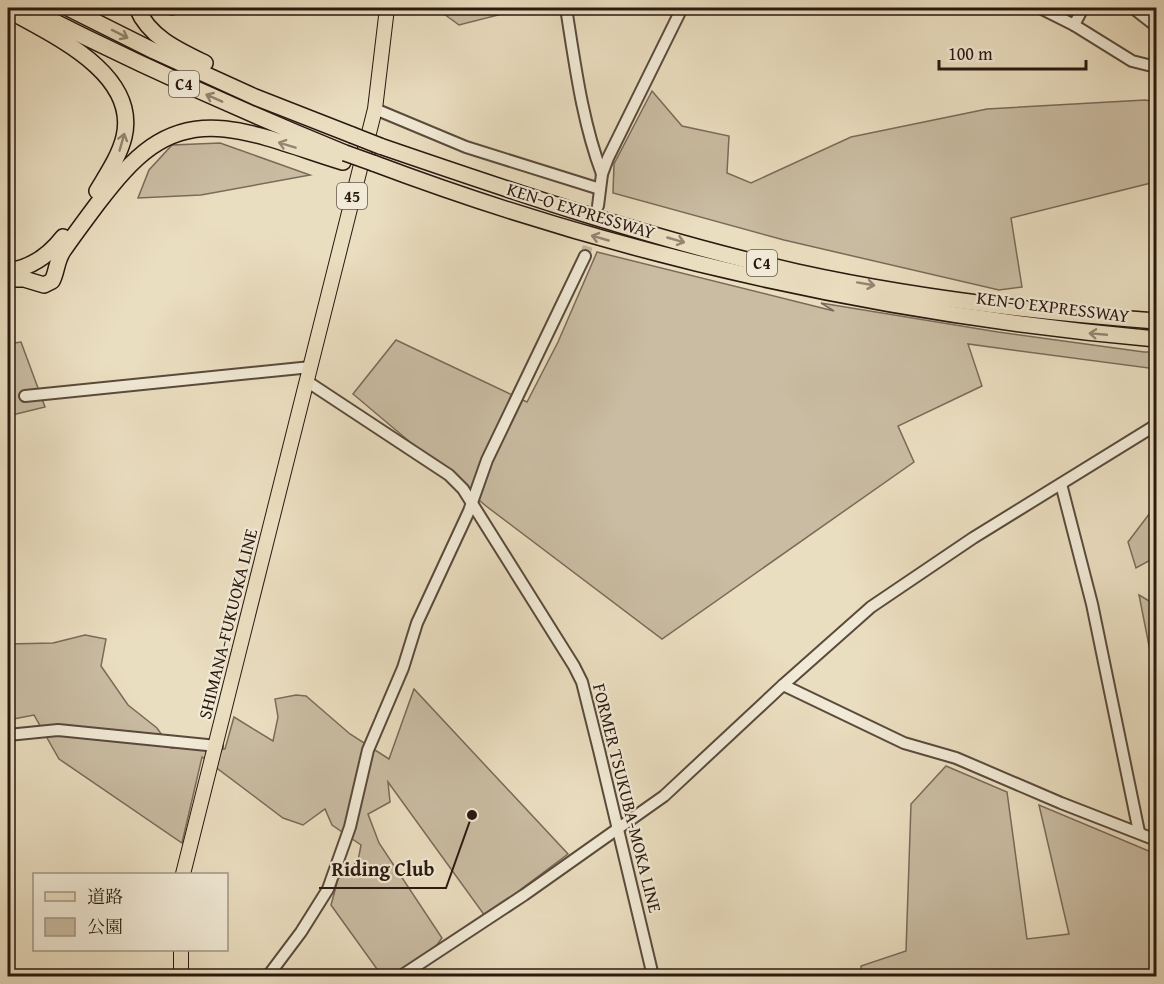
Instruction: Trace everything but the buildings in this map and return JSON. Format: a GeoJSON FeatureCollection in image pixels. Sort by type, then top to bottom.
{"type":"FeatureCollection","features":[{"type":"Feature","properties":{"kind":"highway","name":"KEN-O EXPRESSWAY"},"geometry":{"type":"LineString","coordinates":[[27,8],[88,39],[344,157],[527,216],[653,253],[783,284],[965,317],[1070,331],[1156,339]]}},
{"type":"Feature","properties":{"kind":"highway","name":"KEN-O EXPRESSWAY"},"geometry":{"type":"LineString","coordinates":[[68,8],[154,51],[245,92],[489,184],[707,249],[798,272],[977,302],[1156,321]]}},
{"type":"Feature","properties":{"kind":"highway"},"geometry":{"type":"LineString","coordinates":[[137,8],[140,16],[156,34],[174,48],[354,132]]}},
{"type":"Feature","properties":{"kind":"highway"},"geometry":{"type":"LineString","coordinates":[[8,10],[67,44],[106,75],[117,90],[123,104],[125,135],[120,150],[100,185],[55,247],[31,264],[8,271]]}},
{"type":"Feature","properties":{"kind":"highway"},"geometry":{"type":"LineString","coordinates":[[8,279],[24,279],[44,285],[52,281],[62,252],[116,180],[152,145],[180,132],[222,129],[242,132],[344,157]]}},
{"type":"Feature","properties":{"kind":"main road","name":"45"},"geometry":{"type":"LineString","coordinates":[[308,382],[375,109],[387,8]]}},
{"type":"Feature","properties":{"kind":"main road","name":"SHIMANA-FUKUOKA LINE"},"geometry":{"type":"LineString","coordinates":[[183,873],[217,746],[240,642],[308,382]]}},
{"type":"Feature","properties":{"kind":"main road"},"geometry":{"type":"LineString","coordinates":[[181,976],[182,951]]}},
{"type":"Feature","properties":{"kind":"street"},"geometry":{"type":"LineString","coordinates":[[566,8],[584,113],[592,148],[602,174]]}},
{"type":"Feature","properties":{"kind":"street"},"geometry":{"type":"LineString","coordinates":[[598,206],[602,174],[608,158],[682,8]]}},
{"type":"Feature","properties":{"kind":"street"},"geometry":{"type":"LineString","coordinates":[[1040,8],[1074,25],[1132,61],[1156,67]]}},
{"type":"Feature","properties":{"kind":"street"},"geometry":{"type":"LineString","coordinates":[[1074,25],[1083,8]]}},
{"type":"Feature","properties":{"kind":"street"},"geometry":{"type":"LineString","coordinates":[[1133,8],[1156,26]]}},
{"type":"Feature","properties":{"kind":"street"},"geometry":{"type":"LineString","coordinates":[[375,109],[466,147],[600,189]]}},
{"type":"Feature","properties":{"kind":"street"},"geometry":{"type":"LineString","coordinates":[[268,976],[301,932],[328,890],[350,827],[368,750],[404,668],[417,624],[450,554],[492,450],[585,256]]}},
{"type":"Feature","properties":{"kind":"street"},"geometry":{"type":"LineString","coordinates":[[25,396],[311,367]]}},
{"type":"Feature","properties":{"kind":"street","name":"FORMER TSUKUBA-MOKA LINE"},"geometry":{"type":"LineString","coordinates":[[308,382],[449,475],[463,489],[574,666],[582,682],[653,976]]}},
{"type":"Feature","properties":{"kind":"street"},"geometry":{"type":"LineString","coordinates":[[401,976],[619,829],[664,795],[871,607],[973,538],[1156,425]]}},
{"type":"Feature","properties":{"kind":"street"},"geometry":{"type":"LineString","coordinates":[[1060,484],[1092,604],[1139,832]]}},
{"type":"Feature","properties":{"kind":"street"},"geometry":{"type":"LineString","coordinates":[[783,685],[904,743],[956,758],[1061,803],[1156,840]]}},
{"type":"Feature","properties":{"kind":"street"},"geometry":{"type":"LineString","coordinates":[[8,735],[58,730],[217,746]]}},
{"type":"Feature","properties":{"kind":"green space"},"geometry":{"type":"Polygon","coordinates":[[[436,8],[526,8],[459,25],[436,8]]]}},
{"type":"Feature","properties":{"kind":"green space"},"geometry":{"type":"Polygon","coordinates":[[[652,91],[682,126],[729,136],[727,173],[751,183],[851,137],[987,109],[1145,100],[1156,102],[1156,189],[1155,182],[1011,218],[1022,287],[999,290],[784,240],[613,193],[614,164],[652,91]]]}},
{"type":"Feature","properties":{"kind":"green space"},"geometry":{"type":"Polygon","coordinates":[[[220,143],[310,175],[201,195],[138,198],[149,170],[172,145],[220,143]]]}},
{"type":"Feature","properties":{"kind":"green space"},"geometry":{"type":"Polygon","coordinates":[[[597,252],[834,311],[821,303],[998,332],[1156,352],[1156,369],[968,344],[982,386],[898,426],[914,462],[662,639],[486,506],[353,394],[396,340],[527,402],[558,342],[597,252]]]}},
{"type":"Feature","properties":{"kind":"green space"},"geometry":{"type":"Polygon","coordinates":[[[21,342],[45,407],[8,416],[8,344],[21,342]]]}},
{"type":"Feature","properties":{"kind":"green space"},"geometry":{"type":"Polygon","coordinates":[[[1156,505],[1156,557],[1136,568],[1128,542],[1156,505]]]}},
{"type":"Feature","properties":{"kind":"green space"},"geometry":{"type":"Polygon","coordinates":[[[1139,595],[1156,605],[1156,681],[1139,595]]]}},
{"type":"Feature","properties":{"kind":"green space"},"geometry":{"type":"Polygon","coordinates":[[[85,635],[106,639],[101,666],[128,705],[157,728],[171,748],[225,749],[234,717],[273,741],[278,717],[275,699],[296,695],[306,696],[350,734],[389,759],[414,689],[568,854],[485,916],[388,782],[390,802],[368,814],[379,843],[442,938],[418,971],[422,976],[382,976],[331,905],[338,879],[358,861],[361,845],[332,825],[325,809],[303,825],[283,818],[202,757],[182,843],[59,759],[34,715],[8,720],[8,644],[53,643],[85,635]]]}},
{"type":"Feature","properties":{"kind":"green space"},"geometry":{"type":"Polygon","coordinates":[[[946,766],[1007,792],[1027,939],[1069,934],[1039,805],[1156,854],[1156,976],[861,976],[861,966],[906,951],[911,804],[946,766]]]}},
{"type":"Feature","properties":{"kind":"tunnel"},"geometry":{"type":"LineString","coordinates":[[585,256],[597,212]]}},
{"type":"Feature","properties":{"kind":"place","name":"Riding Club"},"geometry":{"type":"Point","coordinates":[472,815]}}]}
